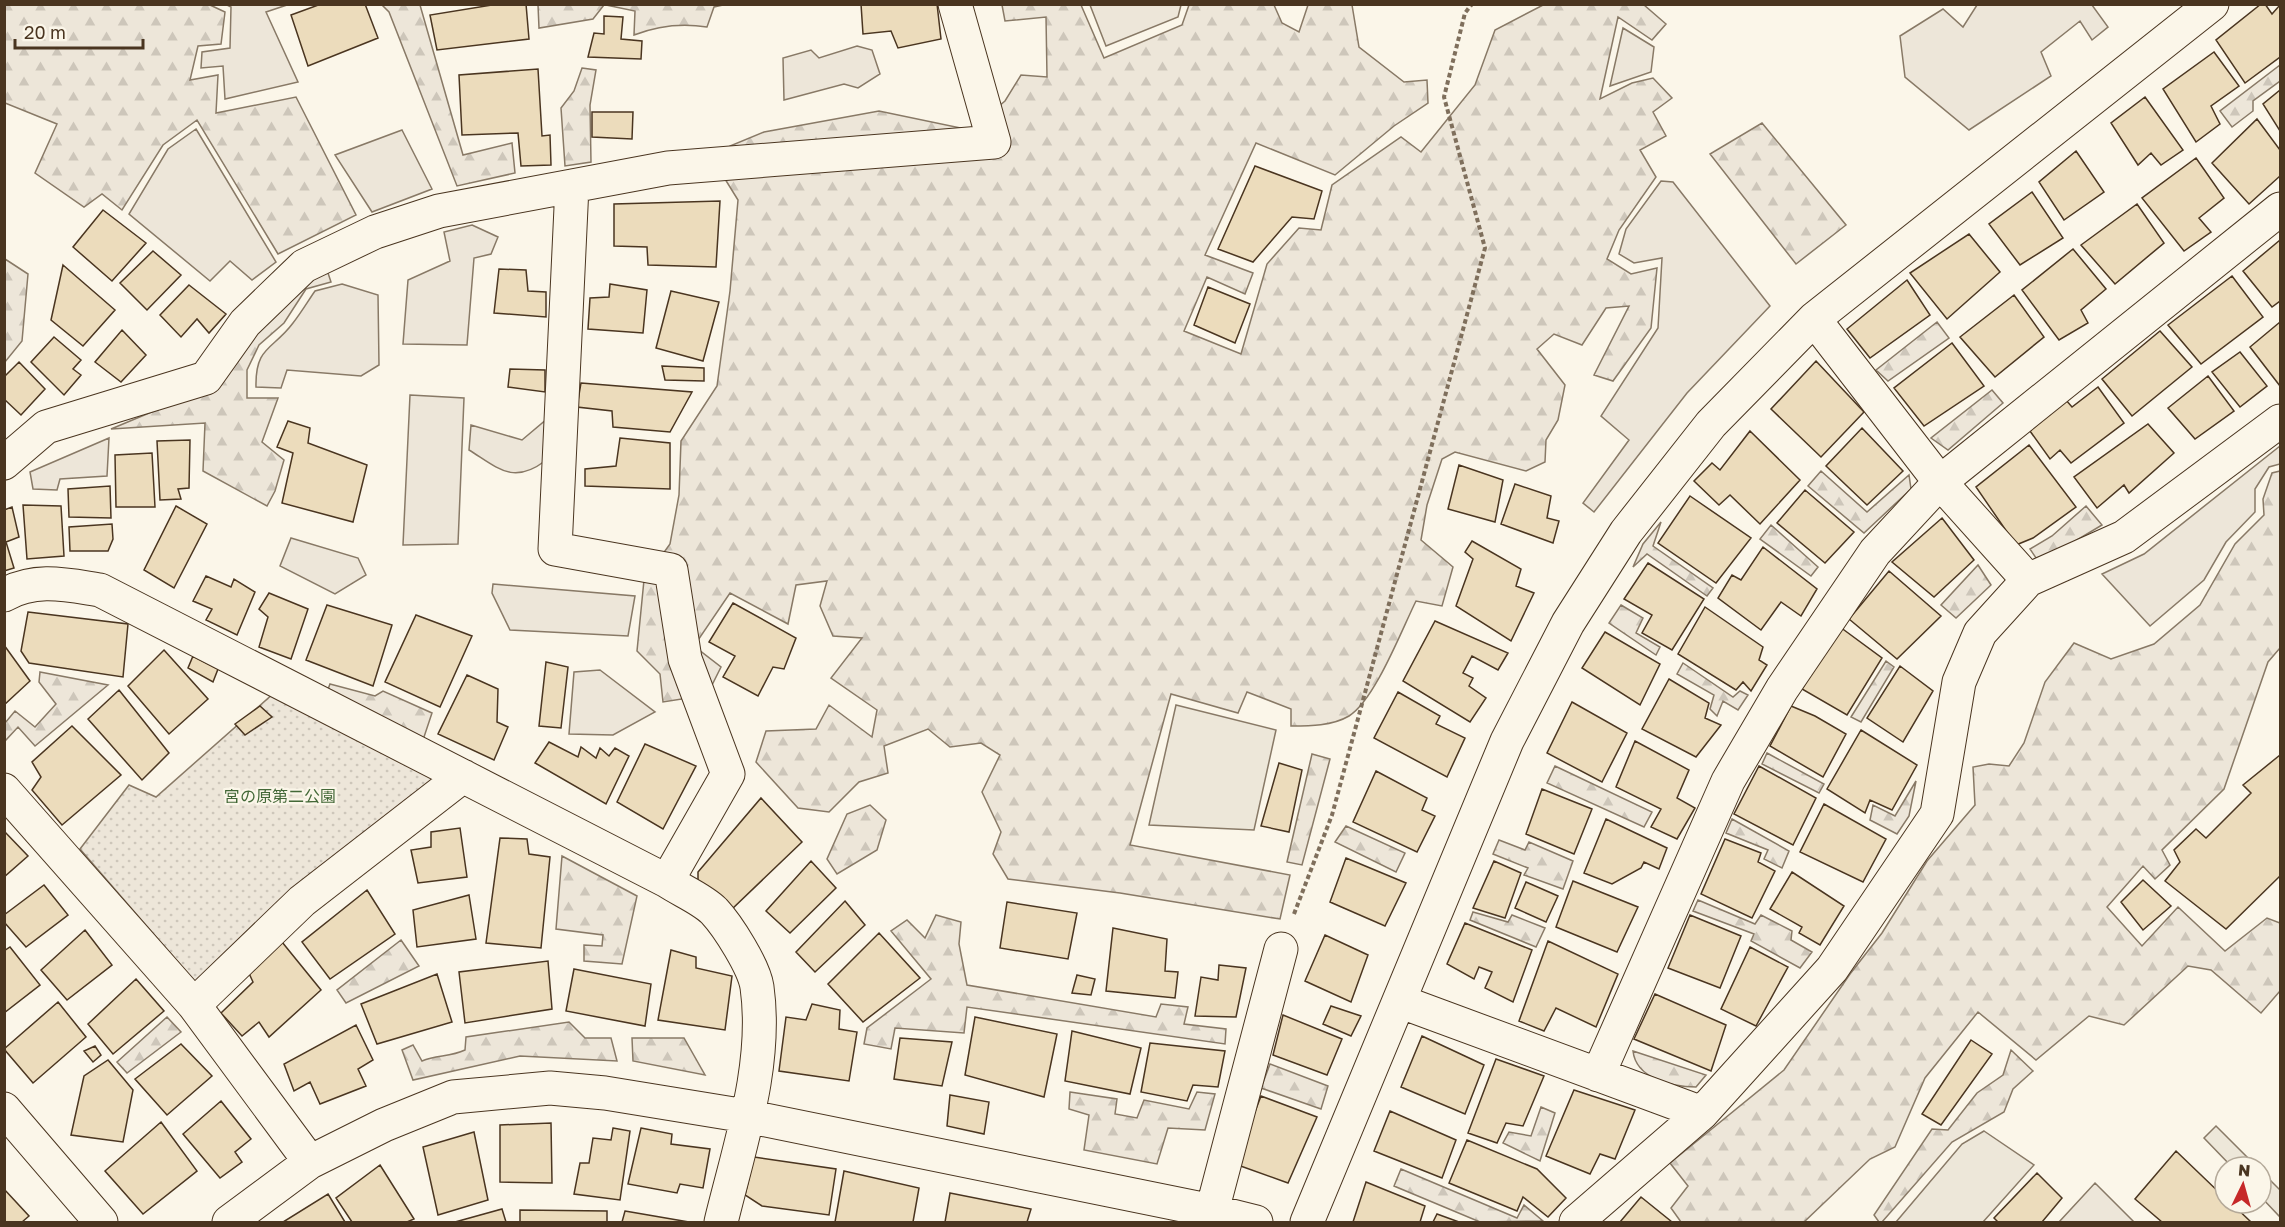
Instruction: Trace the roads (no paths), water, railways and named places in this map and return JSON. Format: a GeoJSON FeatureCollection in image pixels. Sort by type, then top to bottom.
{"type":"FeatureCollection","features":[{"type":"Feature","properties":{"kind":"street"},"geometry":{"type":"LineString","coordinates":[[4,463],[46,427],[206,378],[245,323],[304,266],[375,232],[439,211],[668,168],[994,142],[955,4]]}},
{"type":"Feature","properties":{"kind":"street"},"geometry":{"type":"LineString","coordinates":[[1307,1222],[1507,741],[1568,623],[1626,532],[1711,424],[1814,319],[2212,4]]}},
{"type":"Feature","properties":{"kind":"street"},"geometry":{"type":"LineString","coordinates":[[572,186],[555,549],[671,570],[685,659],[728,774],[668,881]]}},
{"type":"Feature","properties":{"kind":"street"},"geometry":{"type":"LineString","coordinates":[[1598,1075],[1734,771],[1782,689],[1875,552],[1940,482],[2280,209]]}},
{"type":"Feature","properties":{"kind":"street"},"geometry":{"type":"LineString","coordinates":[[1814,319],[1940,482],[2028,580]]}},
{"type":"Feature","properties":{"kind":"street"},"geometry":{"type":"LineString","coordinates":[[1576,1222],[1702,1113],[1832,969],[1937,814],[1959,682],[1980,633],[2028,580],[2124,537],[2280,422]]}},
{"type":"Feature","properties":{"kind":"street"},"geometry":{"type":"LineString","coordinates":[[4,595],[15,589],[47,582],[100,590],[668,881],[713,910],[738,945],[757,985],[759,1040],[746,1116],[721,1222]]}},
{"type":"Feature","properties":{"kind":"street"},"geometry":{"type":"LineString","coordinates":[[194,1005],[302,901],[463,776]]}},
{"type":"Feature","properties":{"kind":"street"},"geometry":{"type":"LineString","coordinates":[[4,790],[194,1005],[310,1162]]}},
{"type":"Feature","properties":{"kind":"street"},"geometry":{"type":"LineString","coordinates":[[1212,1211],[1281,949]]}},
{"type":"Feature","properties":{"kind":"street"},"geometry":{"type":"LineString","coordinates":[[1399,1001],[1702,1113]]}},
{"type":"Feature","properties":{"kind":"street"},"geometry":{"type":"LineString","coordinates":[[229,1222],[310,1162],[384,1125],[453,1098],[550,1088],[605,1093],[746,1116],[1212,1211],[1256,1222]]}},
{"type":"Feature","properties":{"kind":"street"},"geometry":{"type":"LineString","coordinates":[[4,1108],[101,1222]]}},
{"type":"Feature","properties":{"kind":"park label","name":"宮の原第二公園"},"geometry":{"type":"Point","coordinates":[280,796]}}]}
